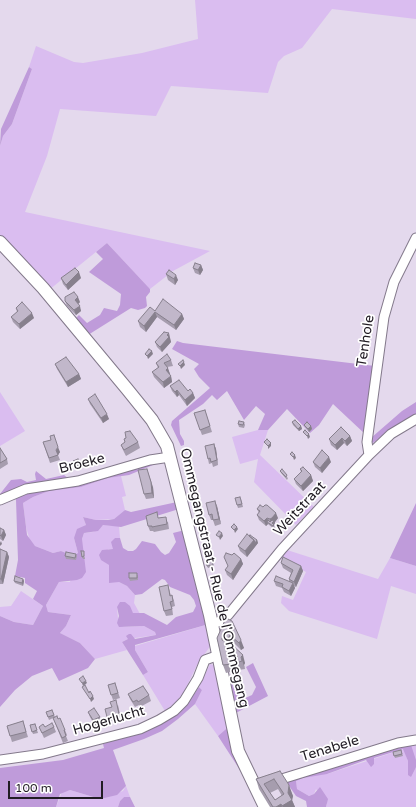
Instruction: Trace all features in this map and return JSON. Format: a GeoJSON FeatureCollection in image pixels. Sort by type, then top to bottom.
{"type":"FeatureCollection","features":[{"type":"Feature","properties":{"kind":"main road","name":"Ommegangstraat - Rue de l'Ommegang"},"geometry":{"type":"LineString","coordinates":[[0,242],[43,288],[159,431],[170,457],[212,624],[238,752],[265,807]]}},
{"type":"Feature","properties":{"kind":"street","name":"Tenhole"},"geometry":{"type":"LineString","coordinates":[[369,455],[367,442],[384,317],[394,282],[416,238]]}},
{"type":"Feature","properties":{"kind":"street","name":"Weitstraat"},"geometry":{"type":"LineString","coordinates":[[212,624],[223,620],[229,614],[282,549],[369,455],[391,434],[416,419]]}},
{"type":"Feature","properties":{"kind":"street","name":"Broeke"},"geometry":{"type":"LineString","coordinates":[[0,500],[26,489],[78,481],[150,460],[170,457]]}},
{"type":"Feature","properties":{"kind":"street","name":"Hogerlucht"},"geometry":{"type":"LineString","coordinates":[[0,760],[43,754],[140,728],[159,720],[174,711],[184,702],[198,678],[205,660],[219,655]]}},
{"type":"Feature","properties":{"kind":"street","name":"Tenabele"},"geometry":{"type":"LineString","coordinates":[[254,787],[398,743],[416,740]]}},
{"type":"Feature","properties":{"kind":"shaded area"},"geometry":{"type":"Polygon","coordinates":[[[195,0],[416,0],[416,19],[332,9],[302,48],[284,56],[278,62],[268,93],[171,86],[156,116],[60,109],[47,156],[25,212],[210,251],[173,271],[150,289],[107,243],[49,290],[0,238],[0,146],[3,136],[12,124],[32,69],[29,67],[36,46],[74,62],[83,63],[142,53],[198,39],[195,0]]]}},
{"type":"Feature","properties":{"kind":"shaded area"},"geometry":{"type":"Polygon","coordinates":[[[29,67],[32,69],[12,124],[3,136],[0,146],[1,129],[29,67]]]}},
{"type":"Feature","properties":{"kind":"shaded area"},"geometry":{"type":"Polygon","coordinates":[[[107,243],[150,289],[150,292],[146,297],[147,306],[145,308],[138,310],[131,308],[88,335],[75,319],[79,315],[87,323],[100,315],[104,308],[117,311],[120,305],[121,294],[89,272],[103,259],[96,252],[107,243]]]}},
{"type":"Feature","properties":{"kind":"shaded area"},"geometry":{"type":"Polygon","coordinates":[[[177,341],[183,343],[375,366],[365,434],[333,404],[319,425],[310,433],[287,409],[268,430],[258,430],[265,414],[256,406],[244,420],[227,391],[217,400],[212,395],[203,404],[179,420],[180,434],[184,441],[184,445],[181,446],[171,425],[172,421],[210,388],[199,377],[194,369],[199,364],[172,349],[177,341]]]}},
{"type":"Feature","properties":{"kind":"shaded area"},"geometry":{"type":"Polygon","coordinates":[[[0,392],[25,431],[0,446],[0,392]]]}},
{"type":"Feature","properties":{"kind":"shaded area"},"geometry":{"type":"Polygon","coordinates":[[[416,402],[416,414],[395,426],[373,443],[371,442],[371,438],[402,411],[416,402]]]}},
{"type":"Feature","properties":{"kind":"shaded area"},"geometry":{"type":"Polygon","coordinates":[[[258,430],[268,430],[260,455],[314,507],[296,525],[254,482],[258,459],[240,464],[232,437],[258,430]]]}},
{"type":"Feature","properties":{"kind":"shaded area"},"geometry":{"type":"Polygon","coordinates":[[[149,457],[154,463],[153,465],[129,475],[108,478],[81,487],[49,491],[33,497],[23,503],[27,535],[35,546],[53,553],[61,551],[73,556],[78,553],[74,538],[77,529],[86,525],[83,517],[96,520],[108,520],[114,519],[125,510],[131,512],[177,502],[179,509],[121,527],[103,525],[98,531],[84,533],[82,539],[86,572],[82,578],[77,580],[59,582],[46,605],[48,612],[71,615],[66,626],[60,633],[80,643],[95,659],[88,668],[59,681],[52,668],[32,676],[15,690],[0,707],[0,616],[14,622],[33,625],[43,606],[33,599],[37,591],[25,583],[25,578],[15,576],[18,560],[16,500],[12,494],[0,498],[0,494],[11,480],[21,479],[27,482],[36,480],[36,471],[46,479],[64,475],[69,479],[149,457]]]}},
{"type":"Feature","properties":{"kind":"shaded area"},"geometry":{"type":"Polygon","coordinates":[[[121,476],[126,496],[122,497],[125,510],[114,519],[96,520],[83,517],[86,525],[74,538],[78,553],[73,556],[61,551],[53,553],[35,546],[30,541],[26,527],[23,503],[33,497],[49,491],[81,487],[108,478],[121,476]]]}},
{"type":"Feature","properties":{"kind":"shaded area"},"geometry":{"type":"Polygon","coordinates":[[[416,503],[416,566],[390,558],[416,503]]]}},
{"type":"Feature","properties":{"kind":"shaded area"},"geometry":{"type":"Polygon","coordinates":[[[103,525],[119,526],[120,538],[115,538],[113,549],[108,549],[104,561],[109,565],[119,582],[127,586],[135,595],[134,603],[140,614],[117,607],[118,619],[123,627],[144,626],[155,632],[156,635],[128,639],[122,642],[127,650],[95,659],[80,643],[60,633],[66,626],[71,615],[48,612],[46,605],[59,582],[70,582],[82,548],[84,533],[93,532],[103,525]]]}},
{"type":"Feature","properties":{"kind":"shaded area"},"geometry":{"type":"Polygon","coordinates":[[[185,530],[209,624],[135,645],[135,650],[148,672],[143,675],[122,642],[128,639],[126,636],[129,634],[131,634],[135,639],[156,635],[155,632],[144,626],[119,627],[117,623],[119,616],[117,607],[120,602],[125,602],[130,606],[133,613],[144,613],[167,625],[176,617],[193,612],[196,606],[194,600],[190,595],[170,587],[165,580],[162,579],[142,594],[135,595],[127,586],[119,582],[109,583],[109,565],[101,560],[99,555],[102,550],[113,549],[111,542],[115,538],[120,538],[123,548],[128,551],[133,551],[136,549],[142,541],[155,544],[165,555],[169,553],[176,542],[173,533],[185,530]]]}},
{"type":"Feature","properties":{"kind":"shaded area"},"geometry":{"type":"Polygon","coordinates":[[[287,550],[378,579],[390,558],[416,566],[416,594],[391,586],[377,639],[289,611],[281,603],[282,596],[293,600],[306,572],[280,558],[287,550]]]}},
{"type":"Feature","properties":{"kind":"shaded area"},"geometry":{"type":"Polygon","coordinates":[[[21,591],[43,606],[33,625],[14,622],[0,616],[0,607],[11,606],[21,591]]]}},
{"type":"Feature","properties":{"kind":"shaded area"},"geometry":{"type":"Polygon","coordinates":[[[209,624],[211,645],[197,665],[184,692],[176,702],[165,711],[143,675],[148,672],[135,650],[135,646],[209,624]]]}},
{"type":"Feature","properties":{"kind":"shaded area"},"geometry":{"type":"Polygon","coordinates":[[[253,663],[268,696],[234,714],[226,680],[231,682],[239,697],[243,699],[252,695],[256,687],[246,667],[253,663]]]}},
{"type":"Feature","properties":{"kind":"shaded area"},"geometry":{"type":"Polygon","coordinates":[[[210,664],[217,666],[227,726],[226,729],[218,736],[195,704],[202,690],[199,687],[210,664]]]}},
{"type":"Feature","properties":{"kind":"shaded area"},"geometry":{"type":"Polygon","coordinates":[[[199,687],[202,690],[195,704],[162,731],[113,750],[126,786],[117,795],[100,799],[70,790],[60,794],[56,807],[0,807],[0,768],[63,760],[104,748],[103,744],[149,729],[176,715],[187,705],[199,687]]]}},
{"type":"Feature","properties":{"kind":"shaded area"},"geometry":{"type":"Polygon","coordinates":[[[227,726],[249,784],[218,736],[226,729],[227,726]]]}},
{"type":"Feature","properties":{"kind":"shaded area"},"geometry":{"type":"Polygon","coordinates":[[[410,742],[416,742],[416,807],[326,807],[327,804],[316,789],[314,794],[309,796],[297,789],[297,780],[321,773],[327,774],[404,749],[411,777],[410,742]]]}},
{"type":"Feature","properties":{"kind":"shaded area"},"geometry":{"type":"Polygon","coordinates":[[[410,742],[416,760],[416,767],[411,777],[408,775],[408,761],[403,749],[374,758],[374,764],[371,767],[366,760],[327,774],[303,778],[296,781],[297,789],[309,796],[314,794],[320,787],[328,799],[326,807],[307,807],[306,801],[296,796],[285,780],[410,742]]]}},
{"type":"Feature","properties":{"kind":"shaded area"},"geometry":{"type":"Polygon","coordinates":[[[126,786],[130,797],[124,797],[120,801],[118,807],[56,807],[62,792],[70,790],[100,799],[123,791],[126,786]]]}},
{"type":"Feature","properties":{"kind":"shaded area"},"geometry":{"type":"Polygon","coordinates":[[[124,797],[130,797],[135,807],[118,807],[120,801],[124,797]]]}},
{"type":"Feature","properties":{"kind":"building"},"geometry":{"type":"Polygon","coordinates":[[[195,263],[201,265],[198,270],[193,268],[195,263]]]}},
{"type":"Feature","properties":{"kind":"building"},"geometry":{"type":"Polygon","coordinates":[[[75,268],[79,272],[66,285],[61,278],[75,268]]]}},
{"type":"Feature","properties":{"kind":"building"},"geometry":{"type":"Polygon","coordinates":[[[169,270],[176,275],[174,279],[166,274],[169,270]]]}},
{"type":"Feature","properties":{"kind":"building"},"geometry":{"type":"Polygon","coordinates":[[[74,292],[78,297],[75,300],[80,306],[74,310],[65,301],[65,297],[74,292]]]}},
{"type":"Feature","properties":{"kind":"building"},"geometry":{"type":"Polygon","coordinates":[[[163,299],[182,314],[174,325],[155,312],[144,326],[138,321],[150,307],[155,311],[163,299]]]}},
{"type":"Feature","properties":{"kind":"building"},"geometry":{"type":"Polygon","coordinates":[[[22,302],[32,313],[19,324],[11,317],[18,311],[16,308],[22,302]]]}},
{"type":"Feature","properties":{"kind":"building"},"geometry":{"type":"Polygon","coordinates":[[[164,332],[169,333],[167,335],[169,337],[160,347],[155,342],[164,332]]]}},
{"type":"Feature","properties":{"kind":"building"},"geometry":{"type":"Polygon","coordinates":[[[149,349],[152,351],[147,356],[145,354],[149,349]]]}},
{"type":"Feature","properties":{"kind":"building"},"geometry":{"type":"Polygon","coordinates":[[[167,354],[171,360],[164,363],[168,368],[166,370],[171,376],[163,382],[152,372],[159,367],[156,363],[167,354]]]}},
{"type":"Feature","properties":{"kind":"building"},"geometry":{"type":"Polygon","coordinates":[[[66,357],[79,374],[66,382],[55,364],[66,357]]]}},
{"type":"Feature","properties":{"kind":"building"},"geometry":{"type":"Polygon","coordinates":[[[183,360],[184,362],[180,366],[178,364],[183,360]]]}},
{"type":"Feature","properties":{"kind":"building"},"geometry":{"type":"Polygon","coordinates":[[[179,380],[188,391],[190,389],[193,393],[185,400],[177,390],[175,392],[170,386],[179,380]]]}},
{"type":"Feature","properties":{"kind":"building"},"geometry":{"type":"Polygon","coordinates":[[[95,394],[107,414],[101,418],[88,399],[95,394]]]}},
{"type":"Feature","properties":{"kind":"building"},"geometry":{"type":"Polygon","coordinates":[[[205,410],[210,426],[200,430],[194,413],[205,410]]]}},
{"type":"Feature","properties":{"kind":"building"},"geometry":{"type":"Polygon","coordinates":[[[295,420],[301,426],[298,429],[292,422],[295,420]]]}},
{"type":"Feature","properties":{"kind":"building"},"geometry":{"type":"Polygon","coordinates":[[[239,421],[244,422],[243,425],[238,424],[239,421]]]}},
{"type":"Feature","properties":{"kind":"building"},"geometry":{"type":"Polygon","coordinates":[[[307,422],[311,426],[308,429],[304,425],[307,422]]]}},
{"type":"Feature","properties":{"kind":"building"},"geometry":{"type":"Polygon","coordinates":[[[341,427],[350,436],[345,441],[342,438],[335,445],[329,439],[341,427]]]}},
{"type":"Feature","properties":{"kind":"building"},"geometry":{"type":"Polygon","coordinates":[[[305,430],[309,434],[307,436],[303,432],[305,430]]]}},
{"type":"Feature","properties":{"kind":"building"},"geometry":{"type":"Polygon","coordinates":[[[130,431],[138,442],[124,450],[121,445],[125,442],[125,432],[130,431]]]}},
{"type":"Feature","properties":{"kind":"building"},"geometry":{"type":"Polygon","coordinates":[[[54,435],[58,447],[56,450],[58,455],[49,458],[43,442],[51,440],[50,436],[54,435]]]}},
{"type":"Feature","properties":{"kind":"building"},"geometry":{"type":"Polygon","coordinates":[[[267,439],[271,443],[268,446],[264,442],[267,439]]]}},
{"type":"Feature","properties":{"kind":"building"},"geometry":{"type":"Polygon","coordinates":[[[214,444],[217,460],[211,462],[210,458],[208,459],[205,446],[214,444]]]}},
{"type":"Feature","properties":{"kind":"building"},"geometry":{"type":"Polygon","coordinates":[[[0,448],[7,459],[0,463],[0,448]]]}},
{"type":"Feature","properties":{"kind":"building"},"geometry":{"type":"Polygon","coordinates":[[[322,450],[329,457],[320,468],[313,462],[322,450]]]}},
{"type":"Feature","properties":{"kind":"building"},"geometry":{"type":"Polygon","coordinates":[[[292,452],[295,455],[293,457],[290,454],[292,452]]]}},
{"type":"Feature","properties":{"kind":"building"},"geometry":{"type":"Polygon","coordinates":[[[78,459],[79,465],[74,466],[73,461],[78,459]]]}},
{"type":"Feature","properties":{"kind":"building"},"geometry":{"type":"Polygon","coordinates":[[[303,467],[311,475],[301,486],[294,479],[302,471],[300,469],[303,467]]]}},
{"type":"Feature","properties":{"kind":"building"},"geometry":{"type":"Polygon","coordinates":[[[147,469],[151,482],[152,493],[144,494],[138,470],[147,469]]]}},
{"type":"Feature","properties":{"kind":"building"},"geometry":{"type":"Polygon","coordinates":[[[282,469],[287,475],[286,477],[280,471],[282,469]]]}},
{"type":"Feature","properties":{"kind":"building"},"geometry":{"type":"Polygon","coordinates":[[[240,497],[242,504],[237,505],[235,498],[240,497]]]}},
{"type":"Feature","properties":{"kind":"building"},"geometry":{"type":"Polygon","coordinates":[[[215,501],[219,519],[213,520],[212,514],[209,515],[206,503],[215,501]]]}},
{"type":"Feature","properties":{"kind":"building"},"geometry":{"type":"Polygon","coordinates":[[[260,505],[263,507],[267,505],[276,513],[272,518],[267,518],[264,521],[257,515],[260,511],[257,509],[260,505]]]}},
{"type":"Feature","properties":{"kind":"building"},"geometry":{"type":"Polygon","coordinates":[[[157,512],[158,518],[166,517],[167,524],[152,527],[148,526],[146,516],[157,512]]]}},
{"type":"Feature","properties":{"kind":"building"},"geometry":{"type":"Polygon","coordinates":[[[268,520],[270,522],[272,520],[274,521],[272,523],[274,525],[273,526],[267,522],[268,520]]]}},
{"type":"Feature","properties":{"kind":"building"},"geometry":{"type":"Polygon","coordinates":[[[234,524],[237,527],[234,530],[231,527],[234,524]]]}},
{"type":"Feature","properties":{"kind":"building"},"geometry":{"type":"Polygon","coordinates":[[[0,528],[4,530],[1,536],[0,535],[0,528]]]}},
{"type":"Feature","properties":{"kind":"building"},"geometry":{"type":"Polygon","coordinates":[[[219,531],[222,533],[219,537],[216,535],[219,531]]]}},
{"type":"Feature","properties":{"kind":"building"},"geometry":{"type":"Polygon","coordinates":[[[247,534],[254,540],[245,551],[238,546],[247,534]]]}},
{"type":"Feature","properties":{"kind":"building"},"geometry":{"type":"Polygon","coordinates":[[[250,535],[257,540],[255,543],[249,536],[250,535]]]}},
{"type":"Feature","properties":{"kind":"building"},"geometry":{"type":"Polygon","coordinates":[[[0,549],[7,552],[1,579],[0,579],[0,549]]]}},
{"type":"Feature","properties":{"kind":"building"},"geometry":{"type":"Polygon","coordinates":[[[81,551],[84,551],[84,556],[82,557],[81,551]]]}},
{"type":"Feature","properties":{"kind":"building"},"geometry":{"type":"Polygon","coordinates":[[[66,552],[76,554],[75,558],[65,556],[66,552]]]}},
{"type":"Feature","properties":{"kind":"building"},"geometry":{"type":"Polygon","coordinates":[[[226,553],[232,555],[234,553],[241,559],[231,574],[225,570],[228,566],[224,557],[226,553]]]}},
{"type":"Feature","properties":{"kind":"building"},"geometry":{"type":"Polygon","coordinates":[[[283,557],[301,566],[294,582],[289,579],[293,570],[281,563],[283,557]]]}},
{"type":"Feature","properties":{"kind":"building"},"geometry":{"type":"Polygon","coordinates":[[[212,560],[213,565],[207,566],[206,561],[212,560]]]}},
{"type":"Feature","properties":{"kind":"building"},"geometry":{"type":"Polygon","coordinates":[[[129,573],[137,573],[137,578],[129,578],[129,573]]]}},
{"type":"Feature","properties":{"kind":"building"},"geometry":{"type":"Polygon","coordinates":[[[15,576],[23,579],[22,583],[14,581],[15,576]]]}},
{"type":"Feature","properties":{"kind":"building"},"geometry":{"type":"Polygon","coordinates":[[[276,576],[293,583],[289,591],[282,587],[283,584],[274,581],[276,576]]]}},
{"type":"Feature","properties":{"kind":"building"},"geometry":{"type":"Polygon","coordinates":[[[168,585],[170,596],[172,595],[173,601],[170,602],[172,609],[164,611],[159,587],[168,585]]]}},
{"type":"Feature","properties":{"kind":"building"},"geometry":{"type":"Polygon","coordinates":[[[226,618],[232,621],[241,640],[239,643],[230,635],[227,641],[222,638],[222,640],[231,644],[243,655],[241,657],[242,661],[236,663],[240,673],[236,673],[232,664],[223,665],[217,638],[226,618]],[[228,647],[229,654],[231,653],[232,658],[238,657],[228,647]]]}},
{"type":"Feature","properties":{"kind":"building"},"geometry":{"type":"Polygon","coordinates":[[[83,676],[86,681],[82,683],[79,679],[83,676]]]}},
{"type":"Feature","properties":{"kind":"building"},"geometry":{"type":"Polygon","coordinates":[[[115,683],[118,693],[111,695],[108,685],[115,683]]]}},
{"type":"Feature","properties":{"kind":"building"},"geometry":{"type":"Polygon","coordinates":[[[85,685],[89,693],[90,691],[93,696],[90,699],[82,687],[85,685]]]}},
{"type":"Feature","properties":{"kind":"building"},"geometry":{"type":"Polygon","coordinates":[[[143,686],[149,695],[138,702],[137,700],[133,702],[128,694],[143,686]]]}},
{"type":"Feature","properties":{"kind":"building"},"geometry":{"type":"Polygon","coordinates":[[[116,700],[119,714],[107,717],[105,709],[112,707],[110,702],[116,700]]]}},
{"type":"Feature","properties":{"kind":"building"},"geometry":{"type":"Polygon","coordinates":[[[94,708],[100,717],[93,720],[88,712],[94,708]]]}},
{"type":"Feature","properties":{"kind":"building"},"geometry":{"type":"Polygon","coordinates":[[[52,710],[54,715],[48,717],[46,712],[52,710]]]}},
{"type":"Feature","properties":{"kind":"building"},"geometry":{"type":"Polygon","coordinates":[[[57,716],[58,719],[60,718],[65,730],[66,736],[62,738],[53,718],[57,716]]]}},
{"type":"Feature","properties":{"kind":"building"},"geometry":{"type":"Polygon","coordinates":[[[23,721],[26,732],[10,736],[7,726],[23,721]]]}},
{"type":"Feature","properties":{"kind":"building"},"geometry":{"type":"Polygon","coordinates":[[[52,723],[54,727],[42,733],[39,727],[43,724],[45,727],[52,723]]]}},
{"type":"Feature","properties":{"kind":"building"},"geometry":{"type":"Polygon","coordinates":[[[35,724],[37,730],[32,732],[30,725],[35,724]]]}},
{"type":"Feature","properties":{"kind":"building"},"geometry":{"type":"Polygon","coordinates":[[[401,750],[402,754],[394,756],[393,752],[401,750]]]}},
{"type":"Feature","properties":{"kind":"building"},"geometry":{"type":"Polygon","coordinates":[[[280,771],[289,785],[288,793],[292,800],[282,806],[281,804],[273,807],[256,779],[280,771]],[[274,779],[264,784],[275,800],[284,794],[274,779]]]}}]}
